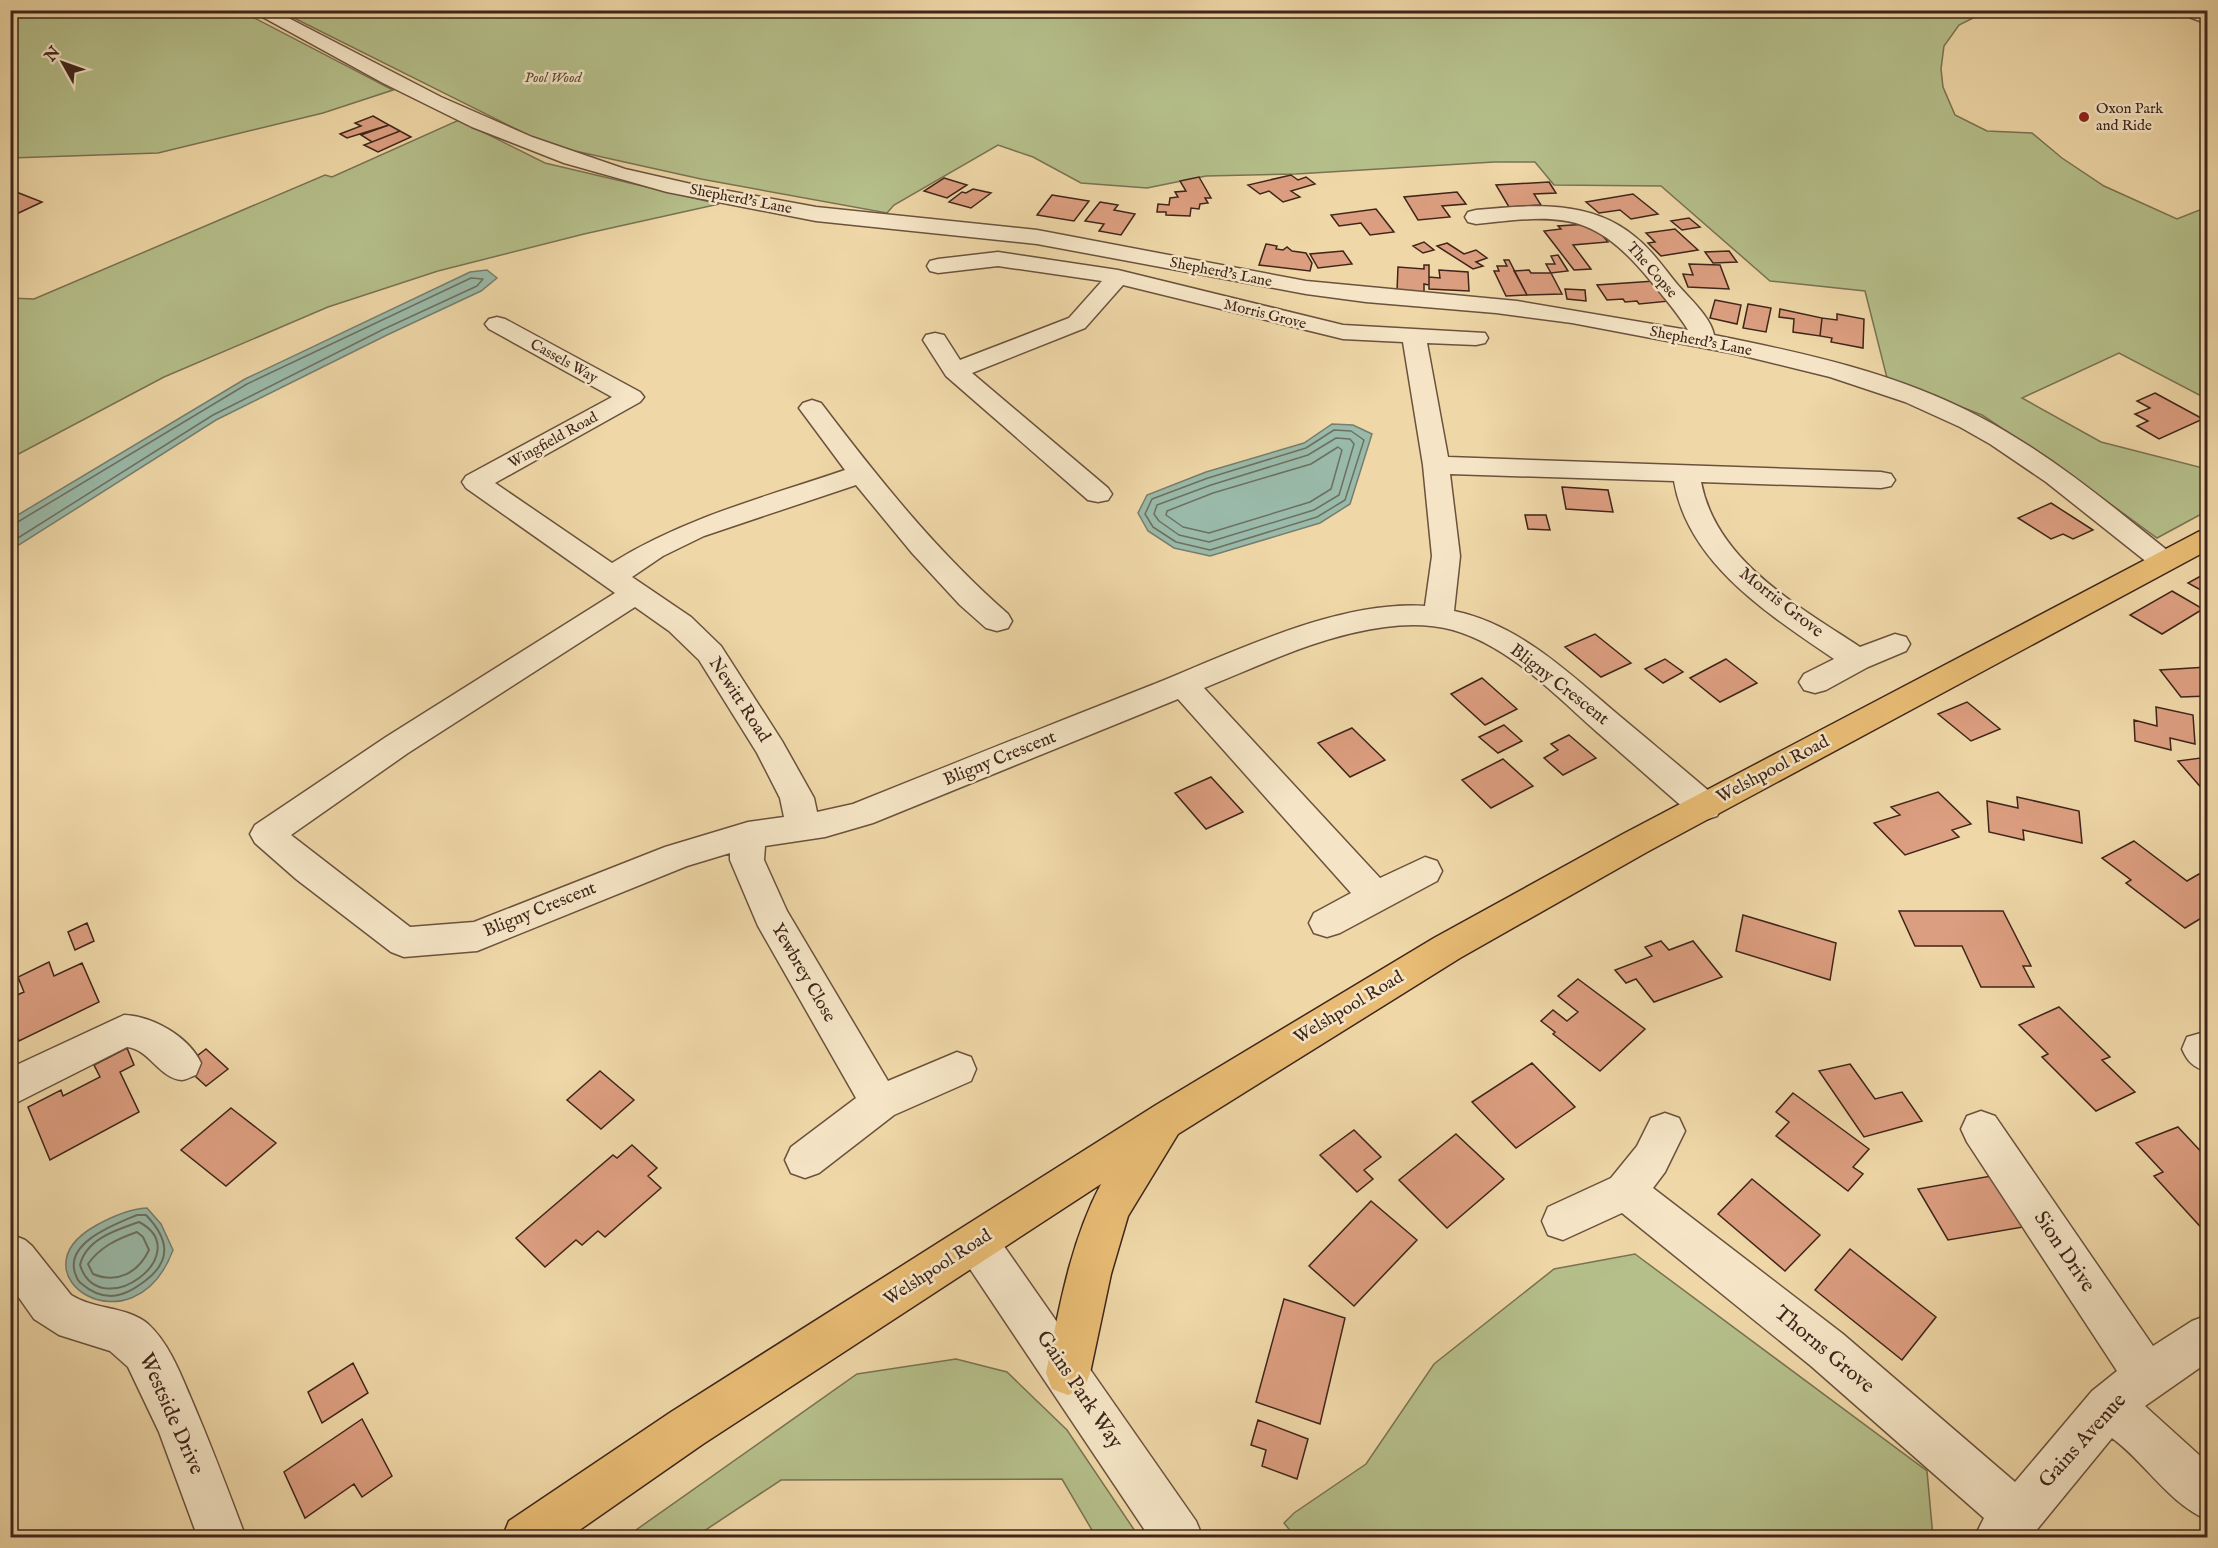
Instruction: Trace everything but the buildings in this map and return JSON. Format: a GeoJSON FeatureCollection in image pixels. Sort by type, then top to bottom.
{"type":"FeatureCollection","features":[{"type":"Feature","properties":{"kind":"main road","name":"Welshpool Road"},"geometry":{"type":"LineString","coordinates":[[526,1538],[687,1428],[1170,1117],[1447,948],[2208,538]]}},
{"type":"Feature","properties":{"kind":"main road"},"geometry":{"type":"LineString","coordinates":[[1068,1373],[1107,1216],[1126,1177],[1170,1117]]}},
{"type":"Feature","properties":{"kind":"street","name":"Shepherd's Lane"},"geometry":{"type":"LineString","coordinates":[[259,10],[409,88],[548,153],[617,173],[687,189],[815,213],[1032,236],[1103,248],[1252,279],[1343,292],[1511,307],[1586,318],[1840,371],[1940,407],[2015,448],[2163,561]]}},
{"type":"Feature","properties":{"kind":"street"},"geometry":{"type":"LineString","coordinates":[[2187,10],[2208,19]]}},
{"type":"Feature","properties":{"kind":"street","name":"The Copse"},"geometry":{"type":"LineString","coordinates":[[1476,217],[1559,212],[1586,218],[1610,228],[1627,240],[1690,315],[1702,333],[1700,340]]}},
{"type":"Feature","properties":{"kind":"street","name":"Morris Grove"},"geometry":{"type":"LineString","coordinates":[[938,266],[998,259],[1118,277],[1343,332],[1476,338]]}},
{"type":"Feature","properties":{"kind":"street"},"geometry":{"type":"LineString","coordinates":[[955,371],[1077,323],[1118,277]]}},
{"type":"Feature","properties":{"kind":"street","name":"Cassels Way"},"geometry":{"type":"LineString","coordinates":[[497,324],[631,397]]}},
{"type":"Feature","properties":{"kind":"street"},"geometry":{"type":"LineString","coordinates":[[1414,336],[1436,465],[1446,556],[1438,617]]}},
{"type":"Feature","properties":{"kind":"street"},"geometry":{"type":"LineString","coordinates":[[935,340],[955,371],[1098,494]]}},
{"type":"Feature","properties":{"kind":"street","name":"Wingfield Road"},"geometry":{"type":"LineString","coordinates":[[476,482],[631,397]]}},
{"type":"Feature","properties":{"kind":"street"},"geometry":{"type":"LineString","coordinates":[[812,408],[861,474],[965,594],[997,621]]}},
{"type":"Feature","properties":{"kind":"street"},"geometry":{"type":"LineString","coordinates":[[1436,465],[1881,480]]}},
{"type":"Feature","properties":{"kind":"street","name":"Morris Grove"},"geometry":{"type":"LineString","coordinates":[[1686,473],[1694,508],[1714,541],[1738,573],[1857,660]]}},
{"type":"Feature","properties":{"kind":"street"},"geometry":{"type":"LineString","coordinates":[[624,585],[653,550],[694,530],[861,474]]}},
{"type":"Feature","properties":{"kind":"street","name":"Newitt Road"},"geometry":{"type":"LineString","coordinates":[[476,482],[680,624],[710,653],[771,749],[797,798],[803,826]]}},
{"type":"Feature","properties":{"kind":"street","name":"Bligny Crescent"},"geometry":{"type":"LineString","coordinates":[[624,585],[267,834],[308,869],[404,942],[477,936],[677,856],[748,835],[861,814],[1299,638],[1361,619],[1385,616],[1438,617],[1469,626],[1503,641],[1537,663],[1705,807]]}},
{"type":"Feature","properties":{"kind":"street"},"geometry":{"type":"LineString","coordinates":[[1815,682],[1857,660],[1896,644]]}},
{"type":"Feature","properties":{"kind":"street"},"geometry":{"type":"LineString","coordinates":[[1184,686],[1376,897]]}},
{"type":"Feature","properties":{"kind":"street","name":"Yewbrey Close"},"geometry":{"type":"LineString","coordinates":[[748,835],[747,860],[771,916],[880,1103]]}},
{"type":"Feature","properties":{"kind":"street"},"geometry":{"type":"LineString","coordinates":[[1327,923],[1425,871]]}},
{"type":"Feature","properties":{"kind":"street"},"geometry":{"type":"LineString","coordinates":[[10,1089],[124,1031],[146,1035],[182,1064]]}},
{"type":"Feature","properties":{"kind":"street"},"geometry":{"type":"LineString","coordinates":[[806,1160],[880,1103],[957,1069]]}},
{"type":"Feature","properties":{"kind":"street","name":"Sion Drive"},"geometry":{"type":"LineString","coordinates":[[1982,1129],[2147,1376]]}},
{"type":"Feature","properties":{"kind":"street"},"geometry":{"type":"LineString","coordinates":[[1563,1221],[1626,1191],[1652,1160],[1665,1131]]}},
{"type":"Feature","properties":{"kind":"street","name":"Thorns Grove"},"geometry":{"type":"LineString","coordinates":[[1626,1191],[1827,1350],[2008,1526]]}},
{"type":"Feature","properties":{"kind":"street","name":"Gains Park Way"},"geometry":{"type":"LineString","coordinates":[[977,1243],[1179,1538]]}},
{"type":"Feature","properties":{"kind":"street","name":"Westside Drive"},"geometry":{"type":"LineString","coordinates":[[10,1254],[19,1260],[46,1303],[58,1313],[77,1323],[105,1328],[129,1336],[142,1348],[153,1367],[177,1424],[222,1538]]}},
{"type":"Feature","properties":{"kind":"street","name":"Gains Avenue"},"geometry":{"type":"LineString","coordinates":[[2008,1526],[2108,1407],[2147,1376],[2208,1336]]}},
{"type":"Feature","properties":{"kind":"street"},"geometry":{"type":"LineString","coordinates":[[2108,1407],[2141,1431],[2208,1496]]}},
{"type":"Feature","properties":{"kind":"green space","name":"Pool Wood"},"geometry":{"type":"Polygon","coordinates":[[[519,10],[534,13],[627,14],[635,10],[1987,11],[1959,25],[1944,46],[1941,69],[1943,87],[1955,115],[1987,131],[2032,133],[2062,158],[2104,186],[2177,219],[2207,207],[2207,399],[2119,353],[2022,398],[2101,442],[2207,469],[2207,511],[2157,538],[2053,462],[1982,415],[1887,378],[1865,291],[1770,281],[1661,186],[1554,185],[1535,162],[1494,162],[1296,174],[1206,176],[1147,188],[1081,183],[1033,157],[998,145],[894,205],[887,213],[701,179],[548,145],[280,11],[519,10]]]}},
{"type":"Feature","properties":{"kind":"green space"},"geometry":{"type":"Polygon","coordinates":[[[10,11],[241,11],[393,90],[323,113],[158,153],[11,158],[10,11]]]}},
{"type":"Feature","properties":{"kind":"green space"},"geometry":{"type":"Polygon","coordinates":[[[459,120],[545,163],[719,204],[584,234],[438,271],[328,307],[164,377],[11,458],[10,298],[34,299],[325,175],[332,177],[459,120]]]}},
{"type":"Feature","properties":{"kind":"green space"},"geometry":{"type":"Polygon","coordinates":[[[1635,1254],[1927,1471],[1933,1537],[1296,1538],[1284,1523],[1294,1513],[1366,1464],[1434,1364],[1554,1269],[1635,1254]]]}},
{"type":"Feature","properties":{"kind":"green space"},"geometry":{"type":"Polygon","coordinates":[[[956,1359],[1007,1372],[1067,1430],[1139,1537],[1096,1537],[1062,1479],[781,1480],[695,1537],[626,1537],[857,1374],[956,1359]]]}},
{"type":"Feature","properties":{"kind":"water"},"geometry":{"type":"Polygon","coordinates":[[[519,11],[635,11],[627,14],[519,11]]]}},
{"type":"Feature","properties":{"kind":"water"},"geometry":{"type":"Polygon","coordinates":[[[487,270],[497,278],[481,291],[216,420],[11,550],[11,519],[245,379],[470,272],[487,270]]]}},
{"type":"Feature","properties":{"kind":"water"},"geometry":{"type":"Polygon","coordinates":[[[1332,424],[1353,425],[1372,434],[1350,504],[1320,523],[1210,556],[1174,548],[1148,531],[1138,513],[1147,495],[1206,472],[1304,443],[1332,424]]]}},
{"type":"Feature","properties":{"kind":"water"},"geometry":{"type":"Polygon","coordinates":[[[147,1208],[161,1224],[173,1250],[155,1281],[132,1297],[109,1301],[88,1296],[72,1283],[66,1265],[72,1245],[95,1226],[107,1220],[126,1212],[147,1208]]]}},
{"type":"Feature","properties":{"kind":"place","name":"Oxon Park and Ride"},"geometry":{"type":"Point","coordinates":[2084,117]}}]}
